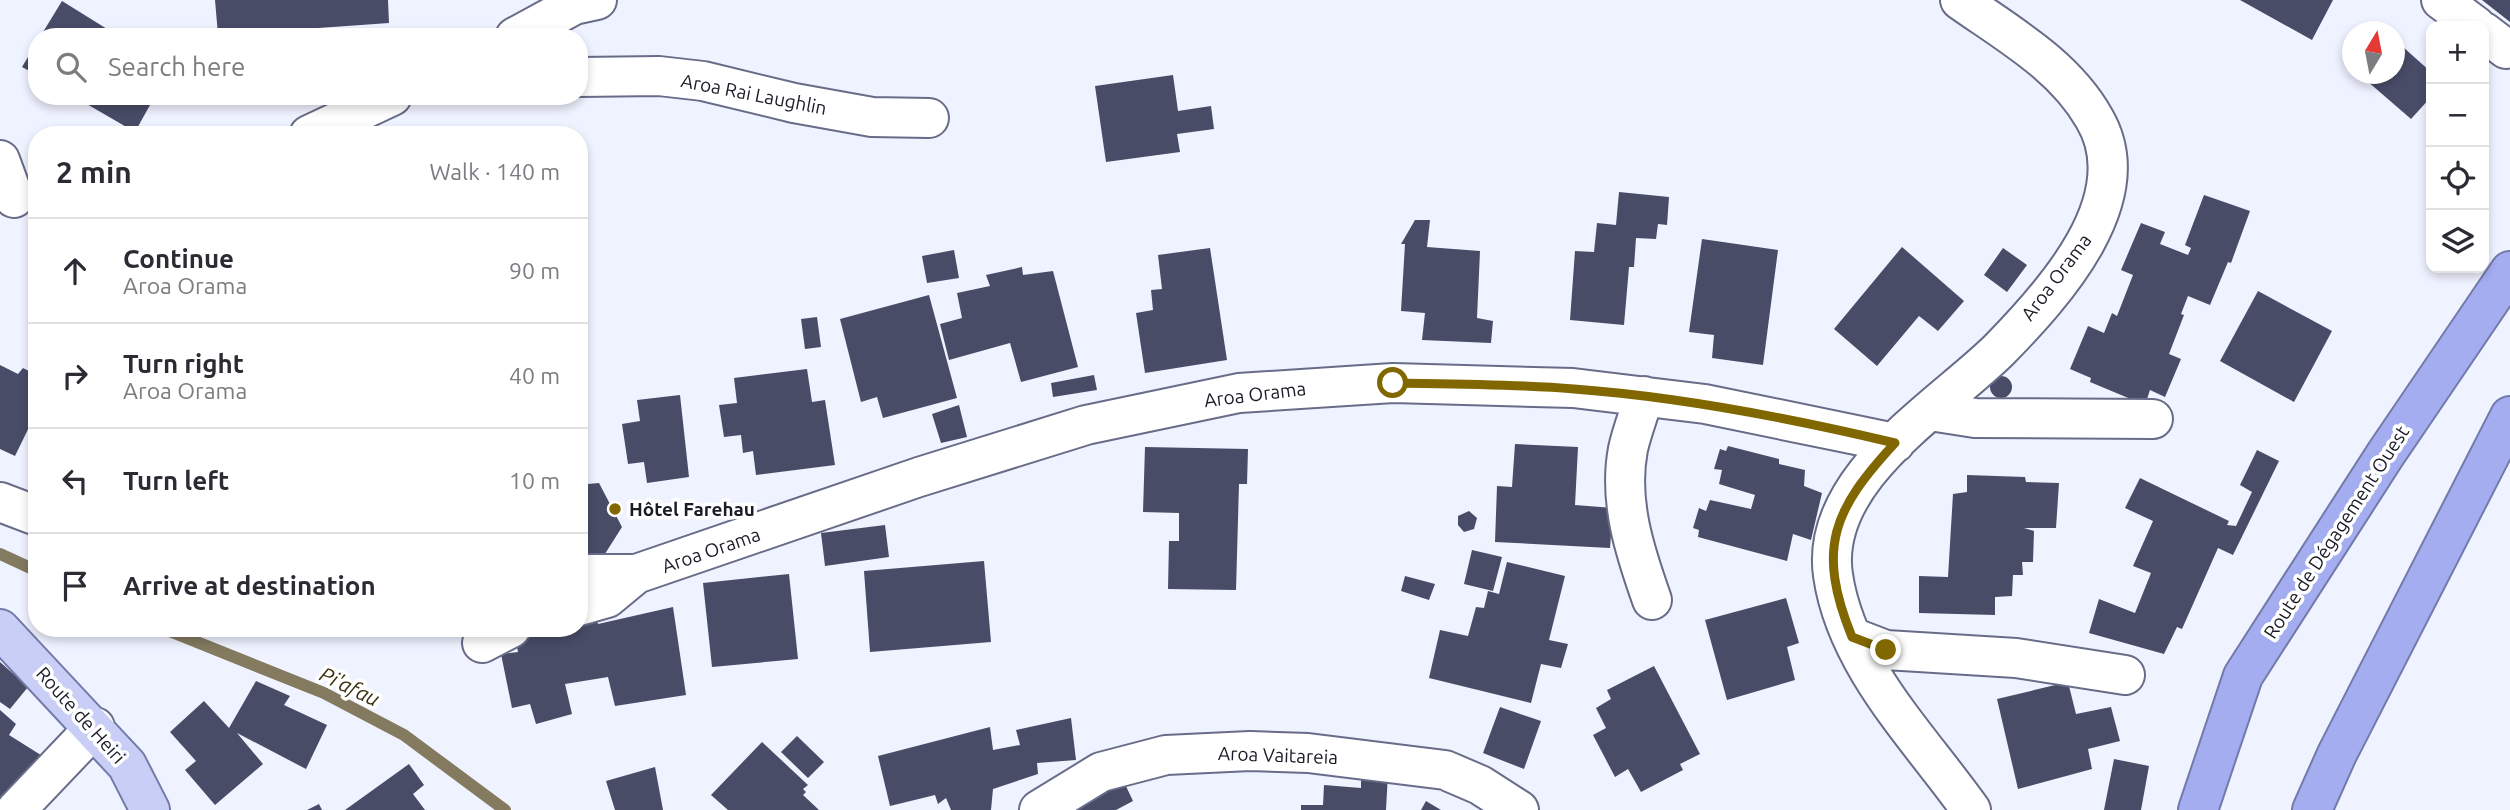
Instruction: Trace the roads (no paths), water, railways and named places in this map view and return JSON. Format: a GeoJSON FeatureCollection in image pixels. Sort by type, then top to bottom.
{"type":"FeatureCollection","features":[{"type":"Feature","properties":{"kind":"highway","name":"Route de Dégagement Ouest"},"geometry":{"type":"LineString","coordinates":[[2198,810],[2243,676],[2385,455],[2510,271]]}},
{"type":"Feature","properties":{"kind":"highway"},"geometry":{"type":"LineString","coordinates":[[2312,810],[2337,754],[2510,416]]}},
{"type":"Feature","properties":{"kind":"highway"},"geometry":{"type":"LineString","coordinates":[[2175,810],[2243,676]]}},
{"type":"Feature","properties":{"kind":"main road","name":"Route de Heiri"},"geometry":{"type":"LineString","coordinates":[[0,629],[127,765],[149,810]]}},
{"type":"Feature","properties":{"kind":"street","name":"Aroa Orama"},"geometry":{"type":"LineString","coordinates":[[1960,0],[2050,64],[2075,91],[2095,118],[2102,136],[2110,175],[2104,202],[2084,244],[2044,299],[1998,350],[1895,443],[1862,479],[1844,510],[1834,538],[1833,573],[1841,610],[1852,637],[1884,690],[1971,810]]}},
{"type":"Feature","properties":{"kind":"street"},"geometry":{"type":"LineString","coordinates":[[2441,0],[2469,21]]}},
{"type":"Feature","properties":{"kind":"street"},"geometry":{"type":"LineString","coordinates":[[529,28],[563,6]]}},
{"type":"Feature","properties":{"kind":"street","name":"Aroa Rai Laughlin"},"geometry":{"type":"LineString","coordinates":[[588,76],[659,76],[704,81],[794,103],[872,117],[929,118]]}},
{"type":"Feature","properties":{"kind":"street"},"geometry":{"type":"LineString","coordinates":[[328,126],[373,105]]}},
{"type":"Feature","properties":{"kind":"street"},"geometry":{"type":"LineString","coordinates":[[0,160],[17,197]]}},
{"type":"Feature","properties":{"kind":"street","name":"Aroa Orama"},"geometry":{"type":"LineString","coordinates":[[636,574],[919,477],[1086,425],[1239,393],[1393,383],[1573,388],[1705,404],[1895,443]]}},
{"type":"Feature","properties":{"kind":"street"},"geometry":{"type":"LineString","coordinates":[[1644,396],[1628,451],[1626,503],[1634,551],[1652,600]]}},
{"type":"Feature","properties":{"kind":"street"},"geometry":{"type":"LineString","coordinates":[[1930,411],[1975,418],[2153,419]]}},
{"type":"Feature","properties":{"kind":"street"},"geometry":{"type":"LineString","coordinates":[[0,502],[28,513]]}},
{"type":"Feature","properties":{"kind":"street"},"geometry":{"type":"LineString","coordinates":[[588,574],[636,574]]}},
{"type":"Feature","properties":{"kind":"street"},"geometry":{"type":"LineString","coordinates":[[588,603],[607,598],[636,574]]}},
{"type":"Feature","properties":{"kind":"street"},"geometry":{"type":"LineString","coordinates":[[1852,637],[1886,650],[2016,658],[2125,675]]}},
{"type":"Feature","properties":{"kind":"street"},"geometry":{"type":"LineString","coordinates":[[16,810],[94,727]]}},
{"type":"Feature","properties":{"kind":"street","name":"Aroa Vaitareia"},"geometry":{"type":"LineString","coordinates":[[1039,810],[1101,772],[1166,755],[1250,751],[1321,754],[1445,770],[1480,785],[1519,810]]}},
{"type":"Feature","properties":{"kind":"waterway","name":"Pi'afau"},"geometry":{"type":"LineString","coordinates":[[0,554],[28,567]]}},
{"type":"Feature","properties":{"kind":"waterway","name":"Pi'afau"},"geometry":{"type":"LineString","coordinates":[[184,637],[324,693],[404,735],[505,810]]}},
{"type":"Feature","properties":{"kind":"place","name":"Hôtel Farehau"},"geometry":{"type":"Point","coordinates":[615,509]}}]}
